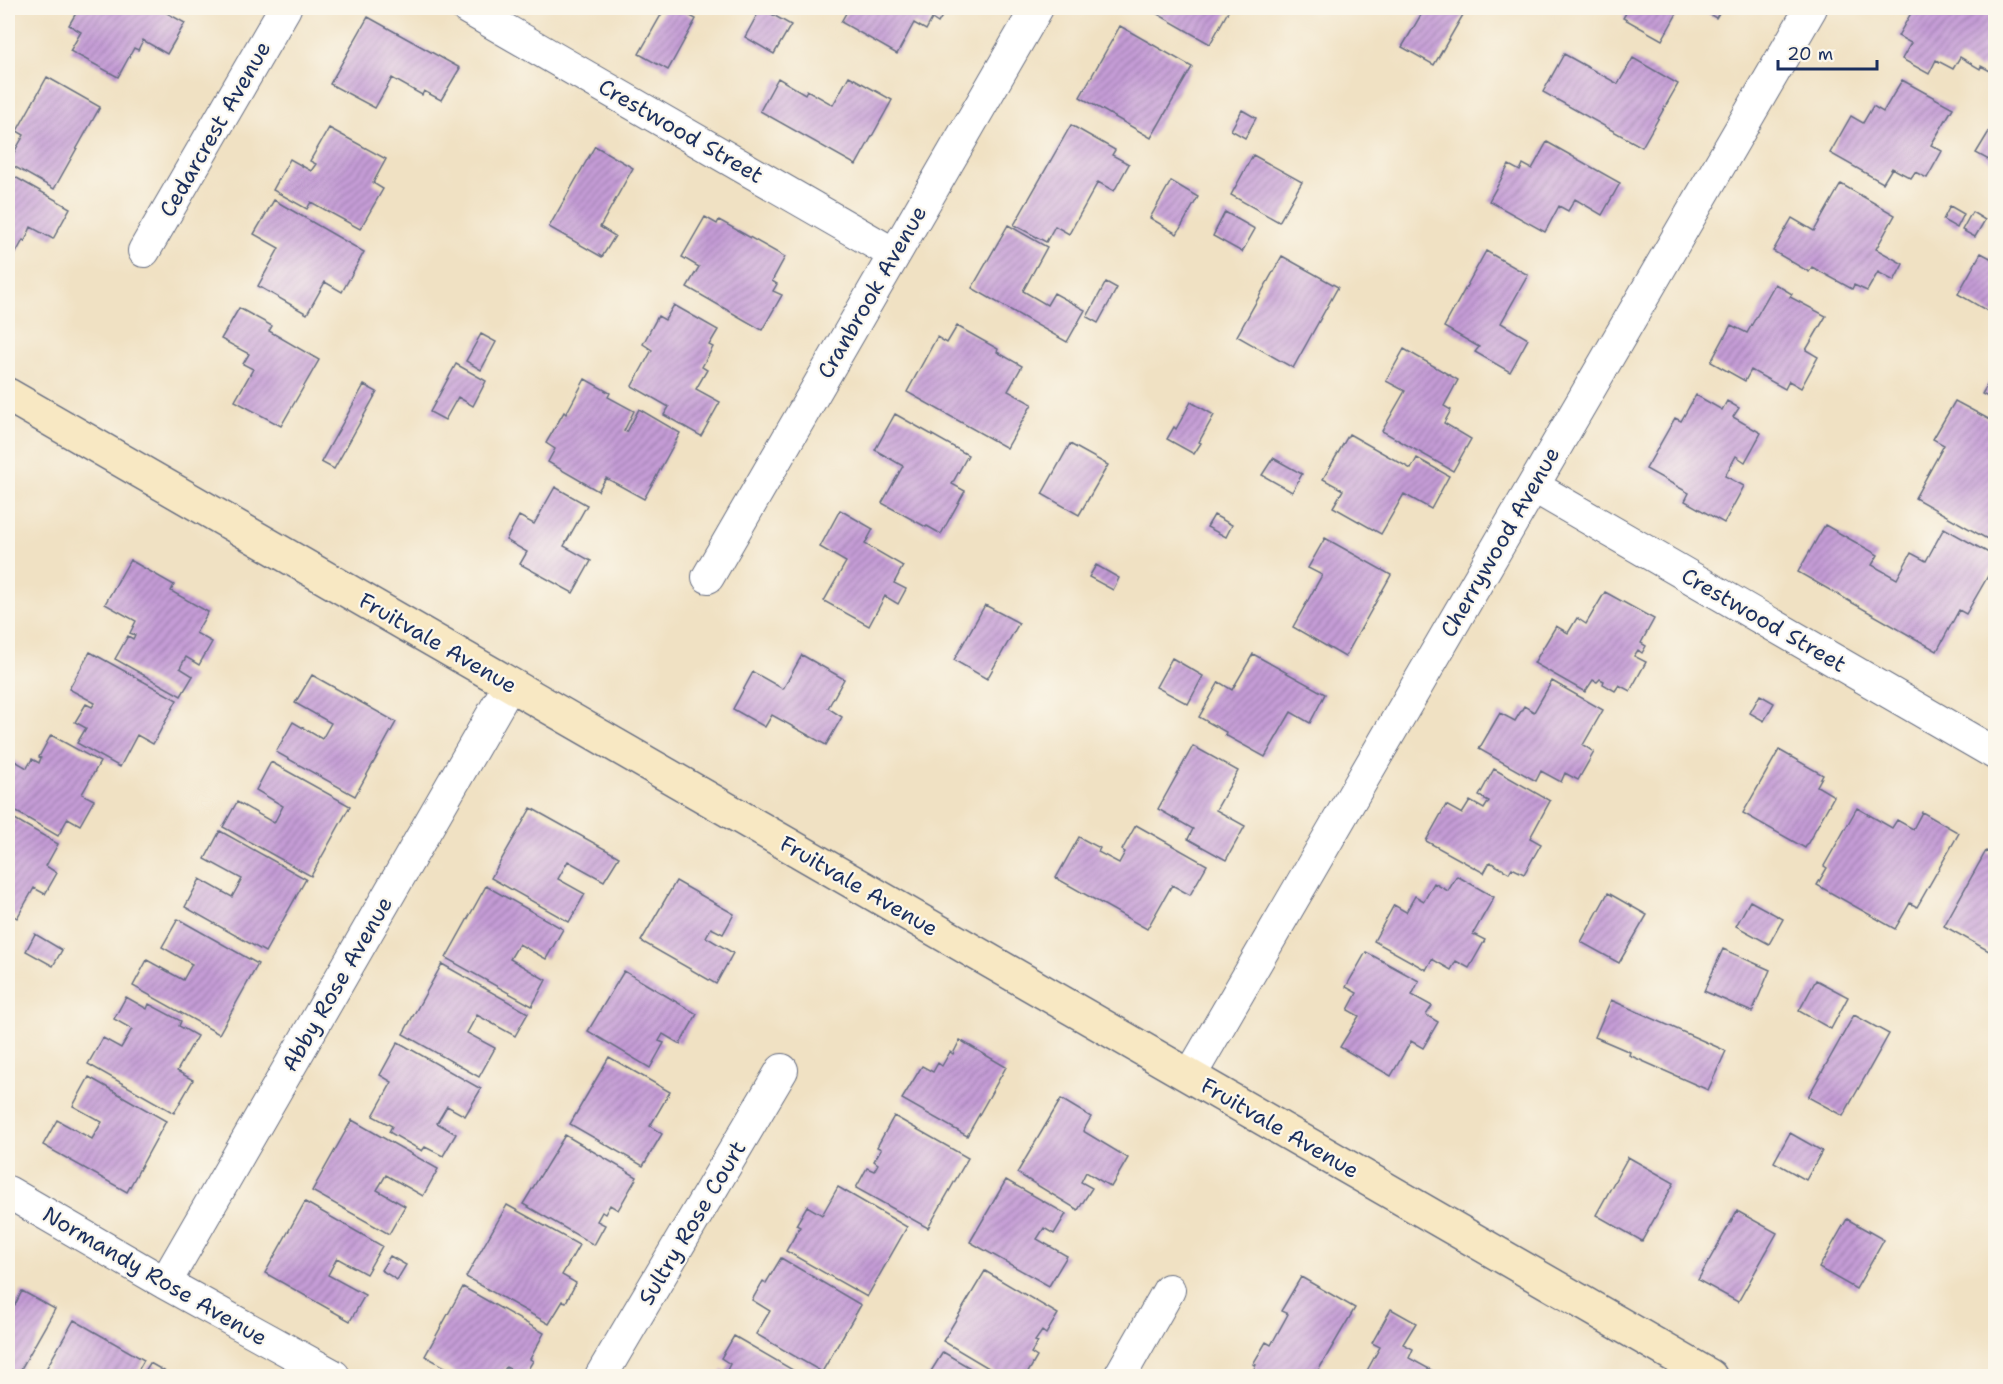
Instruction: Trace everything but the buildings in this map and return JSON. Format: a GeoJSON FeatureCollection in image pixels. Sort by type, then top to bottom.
{"type":"FeatureCollection","features":[{"type":"Feature","properties":{"kind":"main road","name":"Fruitvale Avenue"},"geometry":{"type":"LineString","coordinates":[[8,395],[1710,1377]]}},
{"type":"Feature","properties":{"kind":"street","name":"Cedarcrest Avenue"},"geometry":{"type":"LineString","coordinates":[[144,251],[285,8]]}},
{"type":"Feature","properties":{"kind":"street","name":"Crestwood Street"},"geometry":{"type":"LineString","coordinates":[[467,8],[894,254]]}},
{"type":"Feature","properties":{"kind":"street","name":"Cranbrook Avenue"},"geometry":{"type":"LineString","coordinates":[[708,577],[1037,8]]}},
{"type":"Feature","properties":{"kind":"street","name":"Cherrywood Avenue"},"geometry":{"type":"LineString","coordinates":[[1190,1077],[1811,8]]}},
{"type":"Feature","properties":{"kind":"street","name":"Crestwood Street"},"geometry":{"type":"LineString","coordinates":[[1533,486],[1993,746]]}},
{"type":"Feature","properties":{"kind":"street","name":"Abby Rose Avenue"},"geometry":{"type":"LineString","coordinates":[[165,1283],[510,684]]}},
{"type":"Feature","properties":{"kind":"street","name":"Sultry Rose Court"},"geometry":{"type":"LineString","coordinates":[[601,1377],[782,1070]]}},
{"type":"Feature","properties":{"kind":"street","name":"Normandy Rose Avenue"},"geometry":{"type":"LineString","coordinates":[[8,1192],[334,1377]]}},
{"type":"Feature","properties":{"kind":"street"},"geometry":{"type":"LineString","coordinates":[[1120,1377],[1169,1290]]}}]}
